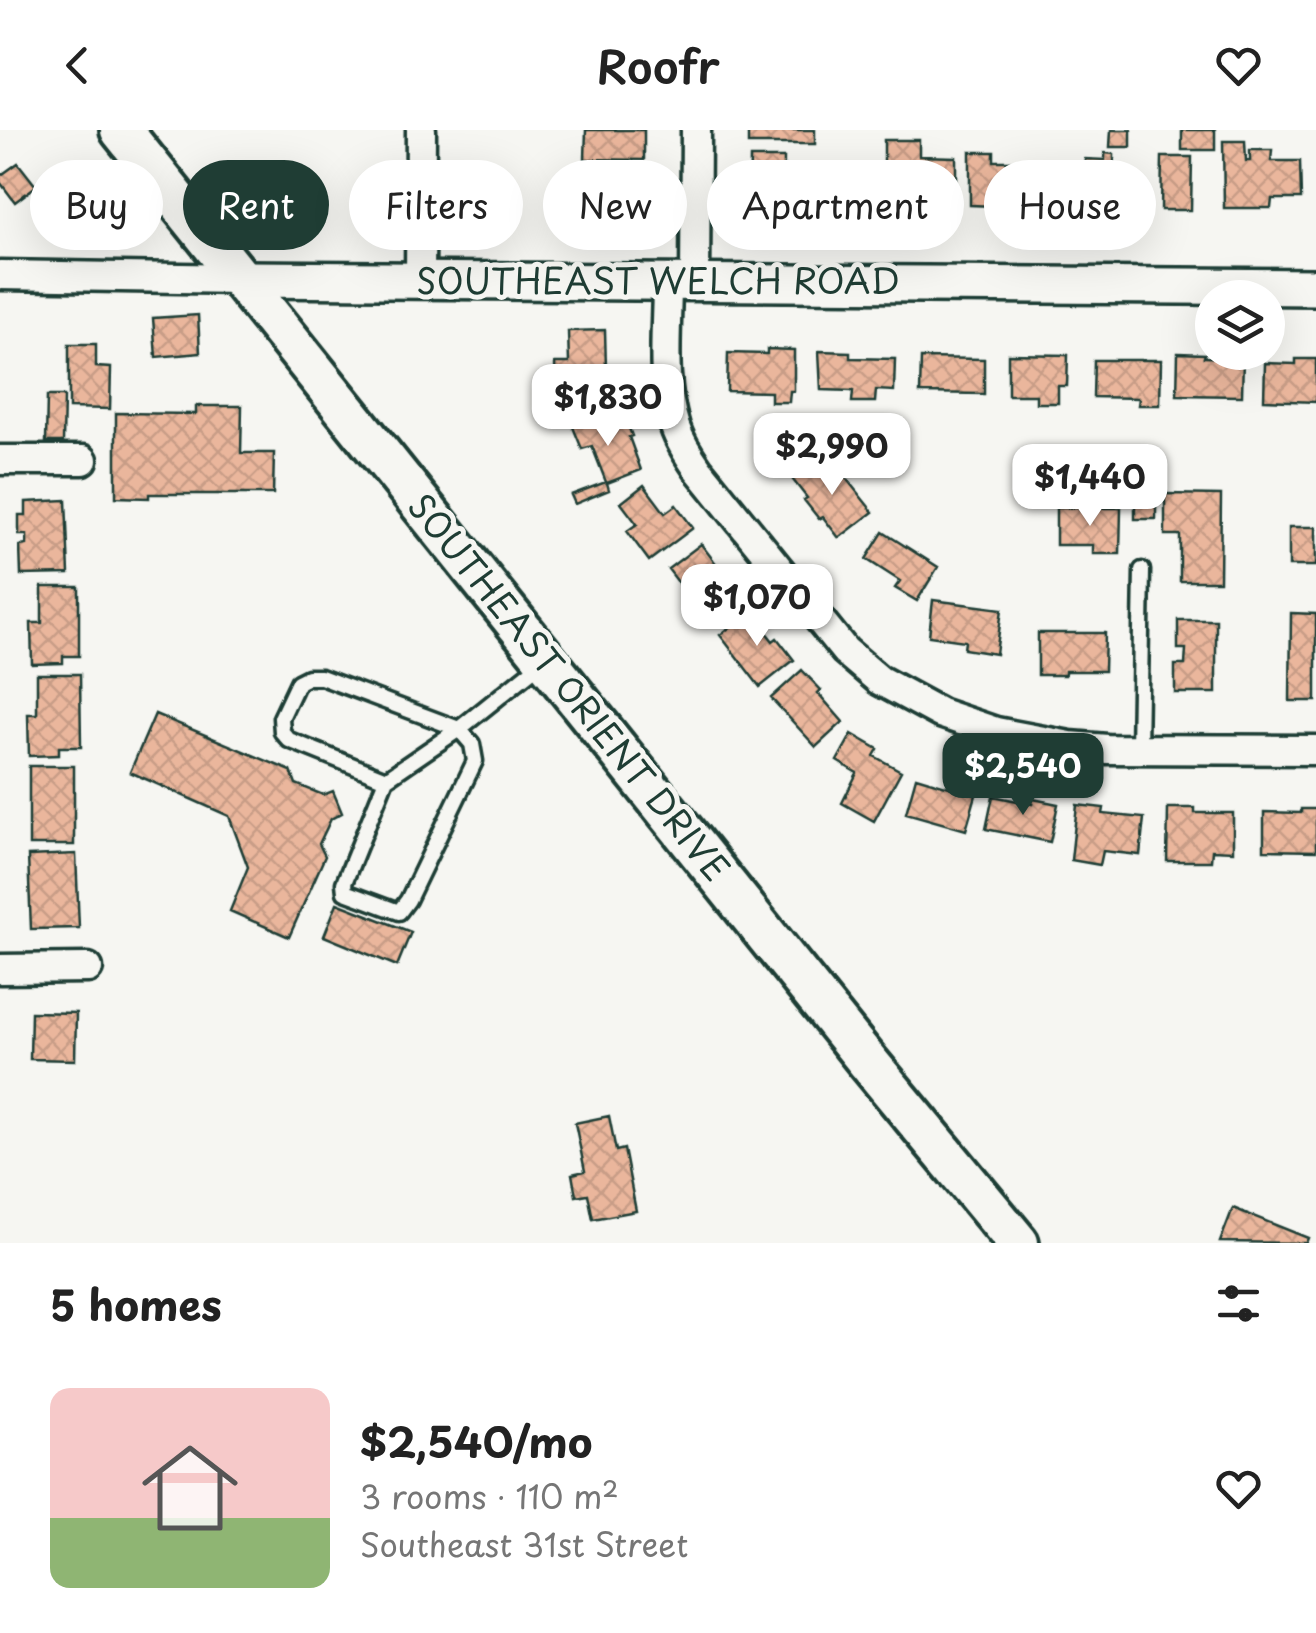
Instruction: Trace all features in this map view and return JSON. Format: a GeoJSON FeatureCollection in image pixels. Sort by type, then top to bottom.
{"type":"FeatureCollection","features":[{"type":"Feature","properties":{"kind":"main road","name":"SOUTHEAST ORIENT DRIVE"},"geometry":{"type":"LineString","coordinates":[[122,130],[1018,1243]]}},
{"type":"Feature","properties":{"kind":"street"},"geometry":{"type":"LineString","coordinates":[[420,280],[422,130]]}},
{"type":"Feature","properties":{"kind":"street"},"geometry":{"type":"LineString","coordinates":[[696,130],[681,282],[666,379],[675,427],[691,458],[845,650],[879,680],[940,713],[996,732],[1108,749],[1316,750]]}},
{"type":"Feature","properties":{"kind":"street","name":"SOUTHEAST WELCH ROAD"},"geometry":{"type":"LineString","coordinates":[[0,275],[1316,287]]}},
{"type":"Feature","properties":{"kind":"street"},"geometry":{"type":"LineString","coordinates":[[0,460],[83,460]]}},
{"type":"Feature","properties":{"kind":"street"},"geometry":{"type":"LineString","coordinates":[[0,969],[88,968]]}},
{"type":"Feature","properties":{"kind":"lane"},"geometry":{"type":"LineString","coordinates":[[1140,749],[1142,570]]}},
{"type":"Feature","properties":{"kind":"lane"},"geometry":{"type":"LineString","coordinates":[[386,779],[289,740],[282,732],[281,718],[298,682],[321,677],[458,730],[472,744],[475,761],[399,912],[345,892],[344,884],[386,779],[458,730],[546,659]]}},
{"type":"Feature","properties":{"kind":"building"},"geometry":{"type":"Polygon","coordinates":[[[586,130],[644,130],[644,160],[585,159],[586,130]]]}},
{"type":"Feature","properties":{"kind":"building"},"geometry":{"type":"Polygon","coordinates":[[[748,130],[815,130],[815,144],[748,144],[748,130]]]}},
{"type":"Feature","properties":{"kind":"building"},"geometry":{"type":"Polygon","coordinates":[[[1111,130],[1131,130],[1131,147],[1110,147],[1111,130]]]}},
{"type":"Feature","properties":{"kind":"building"},"geometry":{"type":"Polygon","coordinates":[[[1182,130],[1215,130],[1215,150],[1182,150],[1182,130]]]}},
{"type":"Feature","properties":{"kind":"building"},"geometry":{"type":"Polygon","coordinates":[[[884,140],[919,140],[919,156],[956,157],[956,160],[884,160],[884,140]]]}},
{"type":"Feature","properties":{"kind":"building"},"geometry":{"type":"Polygon","coordinates":[[[1223,141],[1245,141],[1246,161],[1250,161],[1250,150],[1272,150],[1271,161],[1300,161],[1301,199],[1272,199],[1271,208],[1224,208],[1223,141]]]}},
{"type":"Feature","properties":{"kind":"building"},"geometry":{"type":"Polygon","coordinates":[[[970,152],[994,152],[994,160],[984,160],[984,206],[970,205],[970,152]]]}},
{"type":"Feature","properties":{"kind":"building"},"geometry":{"type":"Polygon","coordinates":[[[1162,157],[1192,157],[1191,210],[1161,210],[1162,157]]]}},
{"type":"Feature","properties":{"kind":"building"},"geometry":{"type":"Polygon","coordinates":[[[750,158],[784,158],[784,160],[750,158]]]}},
{"type":"Feature","properties":{"kind":"building"},"geometry":{"type":"Polygon","coordinates":[[[18,163],[30,178],[30,191],[15,202],[0,176],[18,163]]]}},
{"type":"Feature","properties":{"kind":"building"},"geometry":{"type":"Polygon","coordinates":[[[198,315],[200,353],[156,357],[153,318],[198,315]]]}},
{"type":"Feature","properties":{"kind":"building"},"geometry":{"type":"Polygon","coordinates":[[[605,330],[606,369],[612,369],[612,396],[556,400],[555,363],[569,363],[568,331],[605,330]]]}},
{"type":"Feature","properties":{"kind":"building"},"geometry":{"type":"Polygon","coordinates":[[[69,344],[96,344],[96,367],[111,368],[110,409],[69,408],[69,344]]]}},
{"type":"Feature","properties":{"kind":"building"},"geometry":{"type":"Polygon","coordinates":[[[767,349],[794,350],[794,391],[790,391],[789,402],[771,402],[771,392],[727,391],[728,353],[767,354],[767,349]]]}},
{"type":"Feature","properties":{"kind":"building"},"geometry":{"type":"Polygon","coordinates":[[[819,351],[850,352],[850,358],[895,359],[894,391],[876,390],[875,402],[852,402],[853,391],[821,390],[819,351]]]}},
{"type":"Feature","properties":{"kind":"building"},"geometry":{"type":"Polygon","coordinates":[[[1178,353],[1195,354],[1195,370],[1243,370],[1242,396],[1177,395],[1178,353]]]}},
{"type":"Feature","properties":{"kind":"building"},"geometry":{"type":"Polygon","coordinates":[[[1008,354],[1068,355],[1067,386],[1058,386],[1058,403],[1036,403],[1036,395],[1008,395],[1008,354]]]}},
{"type":"Feature","properties":{"kind":"building"},"geometry":{"type":"Polygon","coordinates":[[[921,358],[984,359],[984,394],[920,393],[921,358]]]}},
{"type":"Feature","properties":{"kind":"building"},"geometry":{"type":"Polygon","coordinates":[[[1296,359],[1316,359],[1316,402],[1264,400],[1265,370],[1285,370],[1285,364],[1296,364],[1296,359]]]}},
{"type":"Feature","properties":{"kind":"building"},"geometry":{"type":"Polygon","coordinates":[[[1094,360],[1161,360],[1160,405],[1138,405],[1139,398],[1093,397],[1094,360]]]}},
{"type":"Feature","properties":{"kind":"building"},"geometry":{"type":"Polygon","coordinates":[[[47,396],[64,396],[63,442],[46,442],[47,396]]]}},
{"type":"Feature","properties":{"kind":"building"},"geometry":{"type":"Polygon","coordinates":[[[196,406],[242,406],[241,453],[274,453],[273,494],[116,497],[116,413],[196,414],[196,406]]]}},
{"type":"Feature","properties":{"kind":"building"},"geometry":{"type":"Polygon","coordinates":[[[621,407],[641,470],[607,483],[609,490],[575,504],[571,495],[606,482],[592,446],[582,449],[573,427],[621,407]]]}},
{"type":"Feature","properties":{"kind":"building"},"geometry":{"type":"Polygon","coordinates":[[[819,459],[834,478],[841,472],[873,512],[839,538],[823,517],[819,519],[793,480],[819,459]]]}},
{"type":"Feature","properties":{"kind":"building"},"geometry":{"type":"Polygon","coordinates":[[[1135,483],[1156,483],[1156,519],[1135,519],[1135,483]]]}},
{"type":"Feature","properties":{"kind":"building"},"geometry":{"type":"Polygon","coordinates":[[[644,485],[665,513],[676,505],[693,528],[649,561],[627,531],[637,524],[621,503],[644,485]]]}},
{"type":"Feature","properties":{"kind":"building"},"geometry":{"type":"Polygon","coordinates":[[[1165,494],[1221,495],[1220,581],[1180,581],[1180,535],[1165,535],[1165,494]]]}},
{"type":"Feature","properties":{"kind":"building"},"geometry":{"type":"Polygon","coordinates":[[[66,500],[69,574],[21,575],[20,546],[27,545],[27,535],[19,535],[19,515],[26,515],[26,502],[66,500]]]}},
{"type":"Feature","properties":{"kind":"building"},"geometry":{"type":"Polygon","coordinates":[[[1056,508],[1121,508],[1120,554],[1093,554],[1093,545],[1056,545],[1056,508]]]}},
{"type":"Feature","properties":{"kind":"building"},"geometry":{"type":"Polygon","coordinates":[[[1289,527],[1316,527],[1316,566],[1289,566],[1289,527]]]}},
{"type":"Feature","properties":{"kind":"building"},"geometry":{"type":"Polygon","coordinates":[[[883,532],[938,567],[917,601],[895,588],[900,581],[866,559],[883,532]]]}},
{"type":"Feature","properties":{"kind":"building"},"geometry":{"type":"Polygon","coordinates":[[[701,544],[737,596],[707,620],[668,569],[701,544]]]}},
{"type":"Feature","properties":{"kind":"building"},"geometry":{"type":"Polygon","coordinates":[[[42,587],[79,587],[79,656],[63,656],[63,663],[32,664],[31,623],[42,623],[42,587]]]}},
{"type":"Feature","properties":{"kind":"building"},"geometry":{"type":"Polygon","coordinates":[[[933,600],[1002,609],[996,654],[964,649],[965,641],[929,636],[933,600]]]}},
{"type":"Feature","properties":{"kind":"building"},"geometry":{"type":"Polygon","coordinates":[[[750,612],[794,660],[760,687],[720,635],[750,612]]]}},
{"type":"Feature","properties":{"kind":"building"},"geometry":{"type":"Polygon","coordinates":[[[1291,613],[1316,614],[1316,701],[1290,701],[1291,613]]]}},
{"type":"Feature","properties":{"kind":"building"},"geometry":{"type":"Polygon","coordinates":[[[1178,620],[1216,620],[1216,693],[1175,693],[1175,665],[1185,665],[1186,649],[1178,649],[1178,620]]]}},
{"type":"Feature","properties":{"kind":"building"},"geometry":{"type":"Polygon","coordinates":[[[1038,633],[1105,633],[1104,671],[1038,675],[1038,633]]]}},
{"type":"Feature","properties":{"kind":"building"},"geometry":{"type":"Polygon","coordinates":[[[802,670],[843,722],[816,747],[771,698],[802,670]]]}},
{"type":"Feature","properties":{"kind":"building"},"geometry":{"type":"Polygon","coordinates":[[[37,674],[80,674],[81,747],[59,747],[59,755],[29,756],[28,714],[37,714],[37,674]]]}},
{"type":"Feature","properties":{"kind":"building"},"geometry":{"type":"Polygon","coordinates":[[[155,714],[291,771],[296,784],[323,795],[333,791],[342,813],[331,819],[319,844],[325,856],[289,937],[230,911],[248,867],[229,816],[130,772],[155,714]]]}},
{"type":"Feature","properties":{"kind":"building"},"geometry":{"type":"Polygon","coordinates":[[[852,734],[878,749],[874,756],[901,771],[874,821],[842,803],[857,773],[837,761],[852,734]]]}},
{"type":"Feature","properties":{"kind":"building"},"geometry":{"type":"Polygon","coordinates":[[[29,766],[74,766],[74,845],[29,845],[29,766]]]}},
{"type":"Feature","properties":{"kind":"building"},"geometry":{"type":"Polygon","coordinates":[[[916,777],[976,795],[966,830],[906,813],[916,777]]]}},
{"type":"Feature","properties":{"kind":"building"},"geometry":{"type":"Polygon","coordinates":[[[993,796],[1032,804],[1033,799],[1058,804],[1050,842],[986,829],[993,796]]]}},
{"type":"Feature","properties":{"kind":"building"},"geometry":{"type":"Polygon","coordinates":[[[1077,805],[1104,808],[1103,814],[1144,818],[1140,855],[1103,851],[1100,865],[1071,860],[1077,805]]]}},
{"type":"Feature","properties":{"kind":"building"},"geometry":{"type":"Polygon","coordinates":[[[1168,808],[1233,813],[1233,851],[1212,850],[1211,861],[1167,861],[1168,808]]]}},
{"type":"Feature","properties":{"kind":"building"},"geometry":{"type":"Polygon","coordinates":[[[1301,809],[1316,809],[1316,851],[1264,850],[1264,812],[1301,813],[1301,809]]]}},
{"type":"Feature","properties":{"kind":"building"},"geometry":{"type":"Polygon","coordinates":[[[76,854],[79,928],[31,929],[28,856],[76,854]]]}},
{"type":"Feature","properties":{"kind":"building"},"geometry":{"type":"Polygon","coordinates":[[[337,903],[411,932],[397,966],[324,936],[337,903]]]}},
{"type":"Feature","properties":{"kind":"building"},"geometry":{"type":"Polygon","coordinates":[[[31,1012],[76,1013],[75,1060],[30,1059],[31,1012]]]}},
{"type":"Feature","properties":{"kind":"building"},"geometry":{"type":"Polygon","coordinates":[[[609,1116],[616,1151],[624,1149],[636,1211],[593,1219],[588,1194],[576,1196],[572,1174],[585,1171],[575,1123],[609,1116]]]}},
{"type":"Feature","properties":{"kind":"building"},"geometry":{"type":"Polygon","coordinates":[[[1233,1208],[1308,1238],[1306,1243],[1220,1242],[1233,1208]]]}}]}
